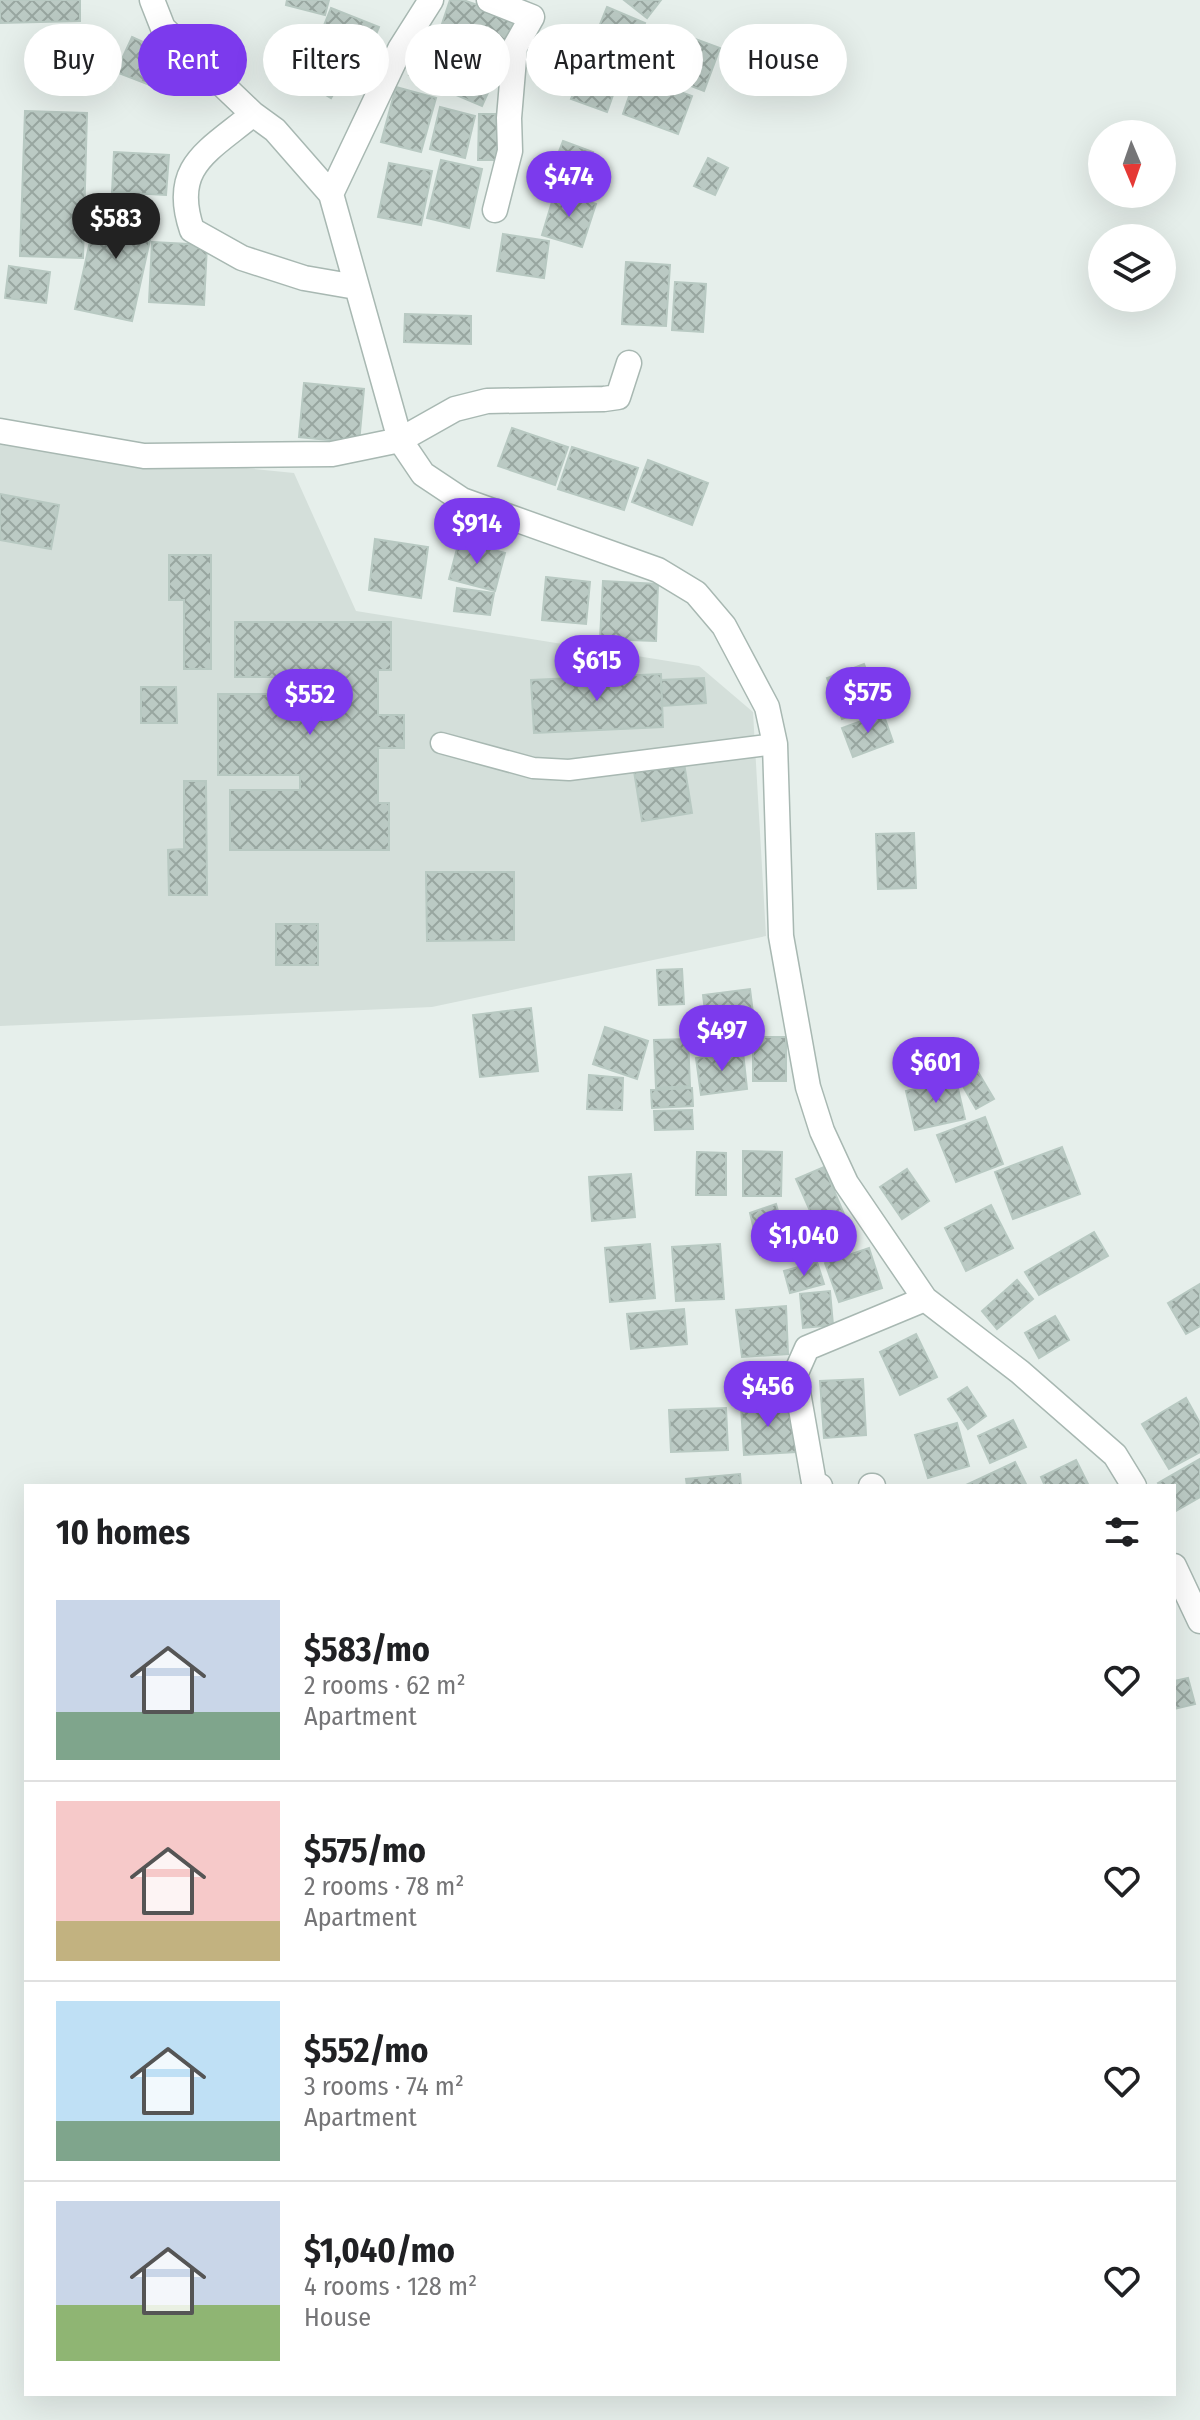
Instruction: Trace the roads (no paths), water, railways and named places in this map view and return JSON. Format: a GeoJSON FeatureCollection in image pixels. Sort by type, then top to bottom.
{"type":"FeatureCollection","features":[{"type":"Feature","properties":{"kind":"street"},"geometry":{"type":"LineString","coordinates":[[152,0],[163,28],[253,114],[275,130],[331,194],[400,440],[423,474],[462,500],[658,570],[696,593],[724,626],[767,707],[775,744],[781,936],[808,1087],[822,1131],[846,1183],[925,1299],[1020,1372],[1115,1455],[1133,1484]]}},
{"type":"Feature","properties":{"kind":"street"},"geometry":{"type":"LineString","coordinates":[[331,194],[400,49],[431,0]]}},
{"type":"Feature","properties":{"kind":"street"},"geometry":{"type":"LineString","coordinates":[[489,0],[537,8],[515,47],[509,118],[510,151],[495,210]]}},
{"type":"Feature","properties":{"kind":"street"},"geometry":{"type":"LineString","coordinates":[[253,114],[198,161],[188,176],[184,207],[192,230],[242,258],[304,278],[356,287]]}},
{"type":"Feature","properties":{"kind":"street"},"geometry":{"type":"LineString","coordinates":[[0,431],[144,456],[332,454],[400,440],[455,409],[487,401],[618,397],[629,363]]}},
{"type":"Feature","properties":{"kind":"street"},"geometry":{"type":"LineString","coordinates":[[816,1484],[795,1375],[807,1348],[925,1299]]}},
{"type":"Feature","properties":{"kind":"street"},"geometry":{"type":"LineString","coordinates":[[1176,1570],[1200,1621]]}},
{"type":"Feature","properties":{"kind":"lane"},"geometry":{"type":"LineString","coordinates":[[441,743],[533,768],[569,770],[775,744]]}}]}
